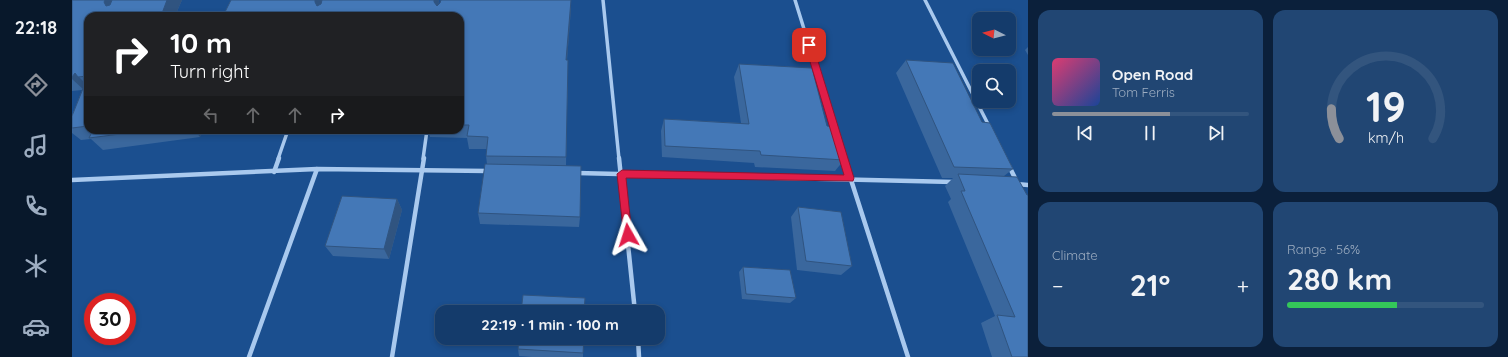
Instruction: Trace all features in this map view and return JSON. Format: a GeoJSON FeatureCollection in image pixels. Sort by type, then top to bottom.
{"type":"FeatureCollection","features":[{"type":"Feature","properties":{"kind":"street"},"geometry":{"type":"LineString","coordinates":[[604,0],[634,305]]}},
{"type":"Feature","properties":{"kind":"street"},"geometry":{"type":"LineString","coordinates":[[796,0],[850,178],[908,357]]}},
{"type":"Feature","properties":{"kind":"street"},"geometry":{"type":"LineString","coordinates":[[925,0],[989,127]]}},
{"type":"Feature","properties":{"kind":"street"},"geometry":{"type":"LineString","coordinates":[[274,172],[287,134]]}},
{"type":"Feature","properties":{"kind":"street"},"geometry":{"type":"LineString","coordinates":[[392,357],[426,134]]}},
{"type":"Feature","properties":{"kind":"street"},"geometry":{"type":"LineString","coordinates":[[1007,163],[1021,190]]}},
{"type":"Feature","properties":{"kind":"street"},"geometry":{"type":"LineString","coordinates":[[249,357],[317,170]]}},
{"type":"Feature","properties":{"kind":"street"},"geometry":{"type":"LineString","coordinates":[[72,180],[317,170],[494,171]]}},
{"type":"Feature","properties":{"kind":"street"},"geometry":{"type":"LineString","coordinates":[[574,173],[850,178],[957,182]]}},
{"type":"Feature","properties":{"kind":"street"},"geometry":{"type":"LineString","coordinates":[[1010,184],[1028,184]]}},
{"type":"Feature","properties":{"kind":"street"},"geometry":{"type":"LineString","coordinates":[[639,345],[640,357]]}},
{"type":"Feature","properties":{"kind":"building"},"geometry":{"type":"Polygon","coordinates":[[[72,0],[105,0],[104,2],[106,6],[110,5],[112,0],[167,0],[162,12],[84,12],[84,76],[78,77],[75,73],[72,77],[72,0]]]}},
{"type":"Feature","properties":{"kind":"building"},"geometry":{"type":"Polygon","coordinates":[[[231,0],[315,0],[317,6],[321,4],[322,0],[434,0],[437,6],[441,0],[571,0],[566,60],[568,60],[566,157],[486,156],[488,137],[467,136],[469,125],[464,125],[464,12],[225,12],[231,0]]]}},
{"type":"Feature","properties":{"kind":"building"},"geometry":{"type":"Polygon","coordinates":[[[906,60],[953,63],[972,102],[972,108],[975,108],[982,122],[990,123],[1013,169],[954,167],[906,60]]]}},
{"type":"Feature","properties":{"kind":"building"},"geometry":{"type":"Polygon","coordinates":[[[739,64],[812,68],[827,126],[834,127],[844,160],[761,155],[760,151],[665,146],[664,119],[749,124],[739,64]]]}},
{"type":"Feature","properties":{"kind":"building"},"geometry":{"type":"Polygon","coordinates":[[[84,86],[84,126],[72,128],[72,116],[84,86]]]}},
{"type":"Feature","properties":{"kind":"building"},"geometry":{"type":"Polygon","coordinates":[[[91,134],[120,134],[89,138],[91,134]]]}},
{"type":"Feature","properties":{"kind":"building"},"geometry":{"type":"Polygon","coordinates":[[[485,164],[581,166],[580,217],[478,213],[485,164]]]}},
{"type":"Feature","properties":{"kind":"building"},"geometry":{"type":"Polygon","coordinates":[[[958,174],[1017,177],[1028,195],[1028,357],[1012,357],[997,315],[1015,317],[961,191],[965,191],[958,174]]]}},
{"type":"Feature","properties":{"kind":"building"},"geometry":{"type":"Polygon","coordinates":[[[342,196],[397,199],[384,249],[325,246],[342,196]]]}},
{"type":"Feature","properties":{"kind":"building"},"geometry":{"type":"Polygon","coordinates":[[[798,207],[841,212],[852,266],[806,261],[798,207]]]}},
{"type":"Feature","properties":{"kind":"building"},"geometry":{"type":"Polygon","coordinates":[[[743,267],[790,270],[796,298],[746,294],[743,267]]]}},
{"type":"Feature","properties":{"kind":"building"},"geometry":{"type":"Polygon","coordinates":[[[523,295],[585,298],[584,305],[522,305],[523,295]]]}},
{"type":"Feature","properties":{"kind":"building"},"geometry":{"type":"Polygon","coordinates":[[[518,345],[584,345],[583,353],[518,349],[518,345]]]}},
{"type":"Feature","properties":{"kind":"route"},"geometry":{"type":"LineString","coordinates":[[628,235],[622,174],[850,178],[809,45]]}}]}
